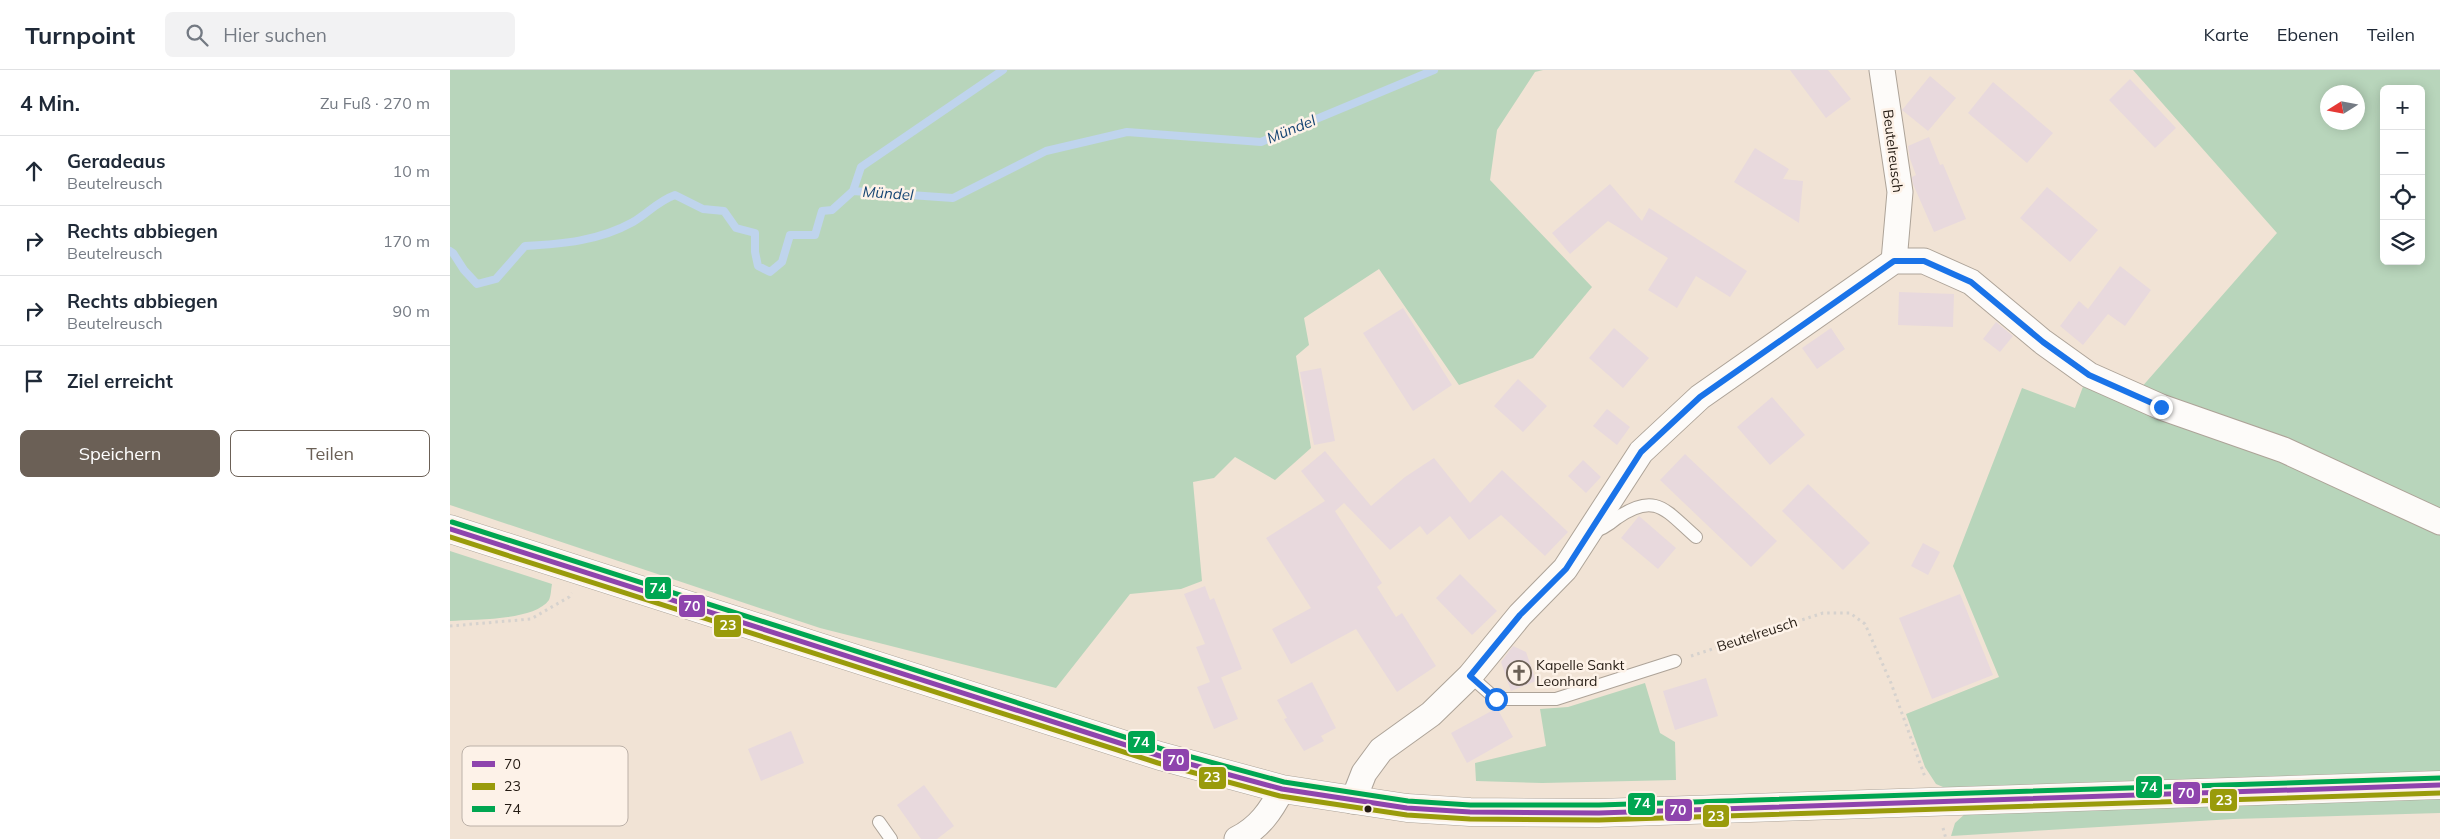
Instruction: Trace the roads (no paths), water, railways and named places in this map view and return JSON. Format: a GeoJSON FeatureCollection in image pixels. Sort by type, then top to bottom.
{"type":"FeatureCollection","features":[{"type":"Feature","properties":{"kind":"main road"},"geometry":{"type":"LineString","coordinates":[[450,529],[1150,753],[1282,789],[1406,808],[1470,812],[1599,814],[2440,785]]}},
{"type":"Feature","properties":{"kind":"street","name":"Beutelreusch"},"geometry":{"type":"LineString","coordinates":[[1882,70],[1900,192],[1894,261]]}},
{"type":"Feature","properties":{"kind":"street"},"geometry":{"type":"LineString","coordinates":[[1352,801],[1364,772],[1381,750],[1431,714],[1470,676],[1520,615],[1566,569],[1641,452],[1700,397],[1894,261],[1924,261],[1971,282],[2043,342],[2089,375],[2161,407],[2284,450],[2440,522]]}},
{"type":"Feature","properties":{"kind":"street"},"geometry":{"type":"LineString","coordinates":[[1237,839],[1251,832],[1267,816],[1282,789]]}},
{"type":"Feature","properties":{"kind":"lane"},"geometry":{"type":"LineString","coordinates":[[1591,531],[1596,532],[1633,508],[1649,504],[1661,506],[1696,537]]}},
{"type":"Feature","properties":{"kind":"lane"},"geometry":{"type":"LineString","coordinates":[[1470,676],[1496,699],[1556,699],[1675,661]]}},
{"type":"Feature","properties":{"kind":"lane"},"geometry":{"type":"LineString","coordinates":[[878,822],[891,839]]}},
{"type":"Feature","properties":{"kind":"waterway"},"geometry":{"type":"LineString","coordinates":[[853,191],[861,167],[1003,70]]}},
{"type":"Feature","properties":{"kind":"waterway","name":"Mündel"},"geometry":{"type":"LineString","coordinates":[[450,251],[477,284],[496,279],[525,246],[566,243],[607,233],[633,222],[658,204],[675,195],[703,209],[724,211],[736,228],[755,233],[755,252],[758,266],[770,272],[782,262],[790,235],[815,235],[822,211],[832,210],[853,191],[953,198],[1046,151],[1127,132],[1261,142],[1434,70]]}},
{"type":"Feature","properties":{"kind":"place","name":"Kapelle Sankt Leonhard"},"geometry":{"type":"Point","coordinates":[1519,673]}}]}
